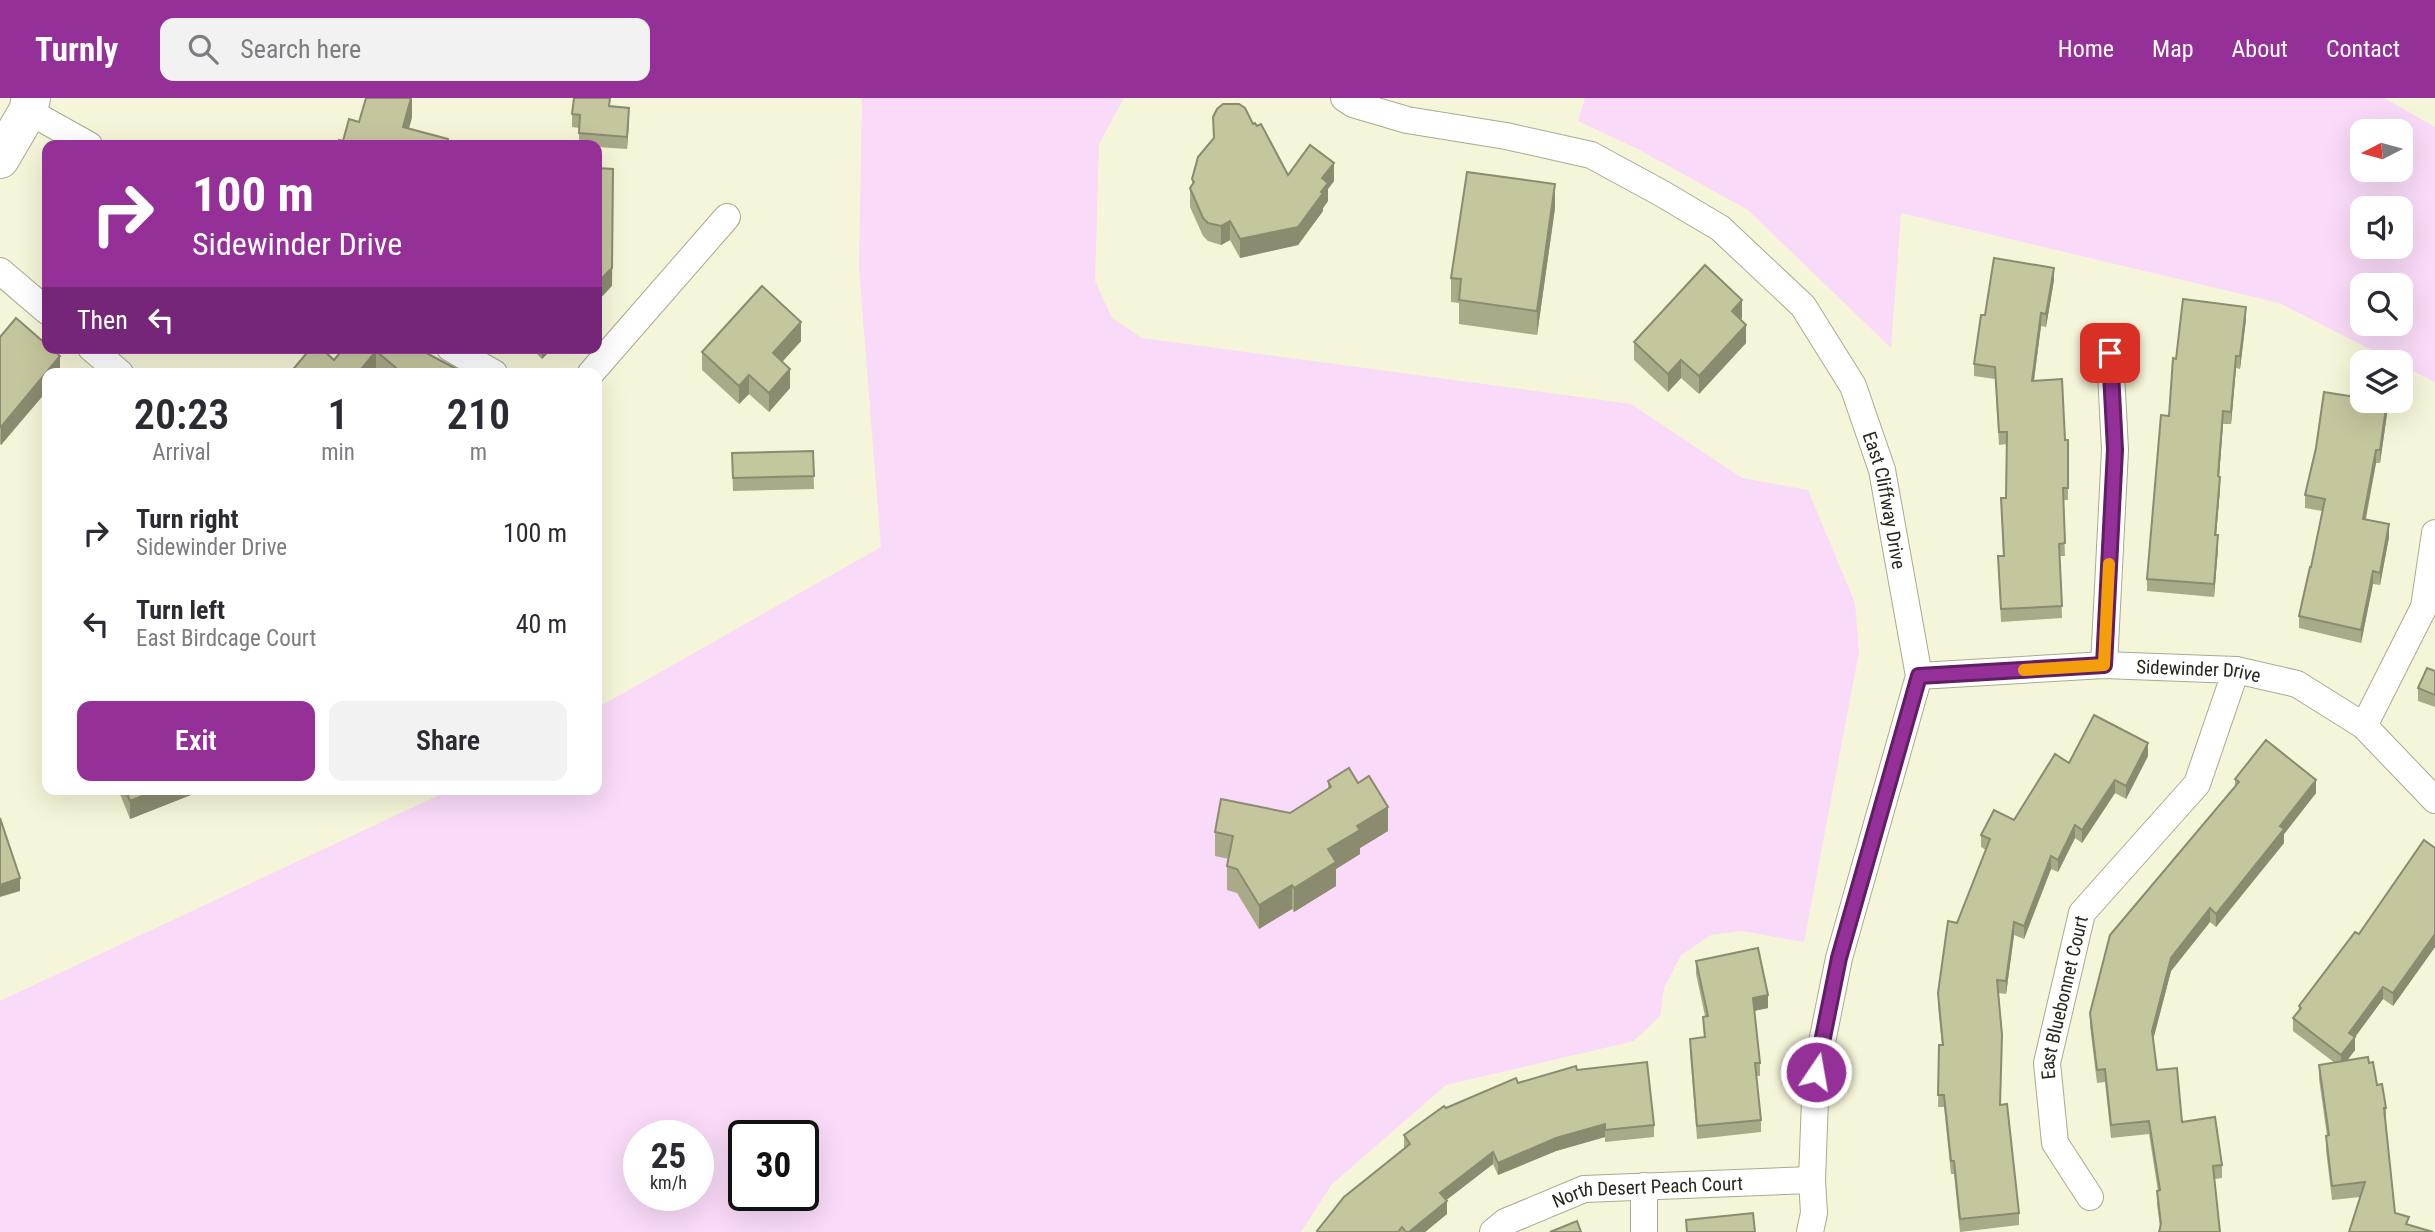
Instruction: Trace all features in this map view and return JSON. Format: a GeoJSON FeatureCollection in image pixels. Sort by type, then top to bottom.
{"type":"FeatureCollection","features":[{"type":"Feature","properties":{"kind":"street","name":"East Cliffway Drive"},"geometry":{"type":"LineString","coordinates":[[1344,98],[1353,104],[1407,120],[1506,136],[1591,155],[1720,228],[1803,306],[1853,386],[1882,470],[1919,676],[1839,958],[1816,1072],[1812,1180],[1816,1226]]}},
{"type":"Feature","properties":{"kind":"street"},"geometry":{"type":"LineString","coordinates":[[0,159],[29,104],[82,140]]}},
{"type":"Feature","properties":{"kind":"street"},"geometry":{"type":"LineString","coordinates":[[595,368],[727,217]]}},
{"type":"Feature","properties":{"kind":"street"},"geometry":{"type":"LineString","coordinates":[[0,271],[42,307]]}},
{"type":"Feature","properties":{"kind":"street"},"geometry":{"type":"LineString","coordinates":[[2104,665],[2115,450],[2110,353]]}},
{"type":"Feature","properties":{"kind":"street"},"geometry":{"type":"LineString","coordinates":[[99,354],[114,368]]}},
{"type":"Feature","properties":{"kind":"street"},"geometry":{"type":"LineString","coordinates":[[461,354],[485,368]]}},
{"type":"Feature","properties":{"kind":"street"},"geometry":{"type":"LineString","coordinates":[[2364,726],[2424,607],[2435,533]]}},
{"type":"Feature","properties":{"kind":"street","name":"Sidewinder Drive"},"geometry":{"type":"LineString","coordinates":[[1919,676],[2104,665],[2236,670],[2297,684],[2364,726],[2435,800]]}},
{"type":"Feature","properties":{"kind":"street","name":"East Bluebonnet Court"},"geometry":{"type":"LineString","coordinates":[[2090,1197],[2055,1143],[2047,1063],[2082,914],[2197,785],[2236,670]]}},
{"type":"Feature","properties":{"kind":"street","name":"North Desert Peach Court"},"geometry":{"type":"LineString","coordinates":[[1493,1232],[1505,1222],[1584,1189],[1812,1180]]}},
{"type":"Feature","properties":{"kind":"street"},"geometry":{"type":"LineString","coordinates":[[1644,1186],[1644,1232]]}},
{"type":"Feature","properties":{"kind":"shaded area"},"geometry":{"type":"Polygon","coordinates":[[[862,98],[1124,98],[1099,144],[1095,281],[1112,318],[1142,338],[1631,404],[1742,478],[1808,490],[1855,603],[1859,652],[1804,942],[1742,931],[1711,935],[1681,955],[1664,988],[1660,1016],[1634,1041],[1446,1085],[1332,1184],[1301,1232],[0,1232],[0,1001],[439,795],[602,795],[602,705],[881,547],[859,268],[862,98]]]}},
{"type":"Feature","properties":{"kind":"shaded area"},"geometry":{"type":"Polygon","coordinates":[[[1585,98],[2384,98],[2435,127],[2435,382],[2413,371],[2413,350],[2372,350],[2279,303],[1901,213],[1891,348],[1748,210],[1638,149],[1578,121],[1585,98]]]}},
{"type":"Feature","properties":{"kind":"building"},"geometry":{"type":"Polygon","coordinates":[[[366,98],[411,98],[403,127],[448,139],[343,140],[349,119],[359,122],[366,98]]]}},
{"type":"Feature","properties":{"kind":"building"},"geometry":{"type":"Polygon","coordinates":[[[574,98],[610,98],[609,106],[629,108],[627,137],[579,133],[580,115],[572,114],[574,98]]]}},
{"type":"Feature","properties":{"kind":"building"},"geometry":{"type":"Polygon","coordinates":[[[1223,104],[1239,104],[1245,108],[1253,124],[1261,124],[1288,175],[1310,145],[1334,163],[1322,178],[1328,183],[1321,192],[1323,193],[1298,227],[1240,239],[1230,221],[1221,226],[1208,223],[1203,218],[1190,188],[1194,182],[1192,179],[1198,157],[1214,138],[1213,117],[1223,104]]]}},
{"type":"Feature","properties":{"kind":"building"},"geometry":{"type":"Polygon","coordinates":[[[602,168],[613,169],[612,268],[602,278],[602,168]]]}},
{"type":"Feature","properties":{"kind":"building"},"geometry":{"type":"Polygon","coordinates":[[[1467,172],[1555,184],[1537,311],[1459,300],[1461,279],[1451,278],[1467,172]]]}},
{"type":"Feature","properties":{"kind":"building"},"geometry":{"type":"Polygon","coordinates":[[[1994,258],[2054,268],[2046,314],[2041,313],[2032,381],[2062,379],[2065,440],[2068,440],[2068,488],[2063,488],[2065,543],[2059,544],[2062,606],[2001,609],[1998,556],[2004,556],[2001,498],[2006,498],[2007,432],[1999,432],[1995,367],[1974,364],[1981,315],[1985,315],[1994,258]]]}},
{"type":"Feature","properties":{"kind":"building"},"geometry":{"type":"Polygon","coordinates":[[[1705,265],[1742,300],[1732,311],[1746,325],[1699,376],[1681,360],[1668,374],[1634,342],[1705,265]]]}},
{"type":"Feature","properties":{"kind":"building"},"geometry":{"type":"Polygon","coordinates":[[[762,286],[801,322],[773,353],[790,369],[769,393],[749,375],[739,386],[702,352],[762,286]]]}},
{"type":"Feature","properties":{"kind":"building"},"geometry":{"type":"Polygon","coordinates":[[[2183,299],[2246,307],[2240,356],[2236,356],[2231,412],[2223,411],[2214,584],[2147,579],[2161,415],[2169,416],[2173,358],[2176,359],[2183,299]]]}},
{"type":"Feature","properties":{"kind":"building"},"geometry":{"type":"Polygon","coordinates":[[[16,318],[42,341],[42,354],[60,356],[50,368],[42,368],[42,378],[1,427],[0,426],[0,337],[16,318]]]}},
{"type":"Feature","properties":{"kind":"building"},"geometry":{"type":"Polygon","coordinates":[[[306,354],[328,354],[334,360],[339,354],[374,354],[362,368],[294,368],[306,354]]]}},
{"type":"Feature","properties":{"kind":"building"},"geometry":{"type":"Polygon","coordinates":[[[380,354],[428,354],[455,368],[396,368],[380,354]]]}},
{"type":"Feature","properties":{"kind":"building"},"geometry":{"type":"Polygon","coordinates":[[[2324,392],[2350,396],[2350,413],[2385,413],[2380,450],[2376,450],[2363,519],[2389,524],[2380,573],[2373,571],[2361,630],[2299,616],[2325,499],[2305,495],[2316,448],[2324,392]]]}},
{"type":"Feature","properties":{"kind":"building"},"geometry":{"type":"Polygon","coordinates":[[[813,451],[814,476],[733,478],[732,453],[813,451]]]}},
{"type":"Feature","properties":{"kind":"building"},"geometry":{"type":"Polygon","coordinates":[[[2427,668],[2435,671],[2435,695],[2418,688],[2427,668]]]}},
{"type":"Feature","properties":{"kind":"building"},"geometry":{"type":"Polygon","coordinates":[[[2094,715],[2148,743],[2126,786],[2115,780],[2082,830],[2075,825],[2058,860],[2051,856],[2024,926],[2014,922],[2006,981],[1997,980],[2002,1035],[2000,1105],[2007,1104],[2019,1213],[1960,1219],[1944,1095],[1938,1095],[1939,1045],[1943,1045],[1938,993],[1948,921],[1957,923],[1990,839],[1981,835],[1994,810],[2014,820],[2055,754],[2069,763],[2094,715]]]}},
{"type":"Feature","properties":{"kind":"building"},"geometry":{"type":"Polygon","coordinates":[[[2266,740],[2316,780],[2280,826],[2284,829],[2216,914],[2210,908],[2171,958],[2152,1031],[2157,1070],[2177,1068],[2182,1122],[2215,1117],[2222,1165],[2213,1166],[2220,1232],[2159,1232],[2161,1224],[2157,1191],[2160,1190],[2149,1121],[2111,1125],[2105,1069],[2097,1070],[2090,1013],[2110,935],[2239,782],[2235,779],[2266,740]]]}},
{"type":"Feature","properties":{"kind":"building"},"geometry":{"type":"Polygon","coordinates":[[[1349,768],[1358,783],[1369,776],[1388,807],[1357,826],[1360,830],[1328,849],[1336,862],[1294,888],[1292,885],[1259,905],[1237,869],[1227,866],[1233,836],[1215,832],[1221,799],[1290,813],[1331,787],[1328,781],[1349,768]]]}},
{"type":"Feature","properties":{"kind":"building"},"geometry":{"type":"Polygon","coordinates":[[[128,795],[144,795],[130,801],[128,795]]]}},
{"type":"Feature","properties":{"kind":"building"},"geometry":{"type":"Polygon","coordinates":[[[0,818],[20,878],[0,885],[0,818]]]}},
{"type":"Feature","properties":{"kind":"building"},"geometry":{"type":"Polygon","coordinates":[[[2424,840],[2435,848],[2435,934],[2393,993],[2383,987],[2349,1033],[2355,1037],[2341,1055],[2293,1018],[2301,1008],[2299,1006],[2355,932],[2359,934],[2424,840]]]}},
{"type":"Feature","properties":{"kind":"building"},"geometry":{"type":"Polygon","coordinates":[[[1758,948],[1768,995],[1753,998],[1760,1063],[1755,1063],[1761,1120],[1697,1126],[1690,1039],[1705,1037],[1703,1017],[1708,1016],[1696,961],[1758,948]]]}},
{"type":"Feature","properties":{"kind":"building"},"geometry":{"type":"Polygon","coordinates":[[[2368,1057],[2369,1063],[2373,1062],[2377,1085],[2382,1084],[2395,1213],[2409,1217],[2406,1224],[2433,1232],[2349,1232],[2365,1182],[2332,1186],[2326,1136],[2329,1135],[2319,1065],[2368,1057]]]}},
{"type":"Feature","properties":{"kind":"building"},"geometry":{"type":"Polygon","coordinates":[[[1647,1062],[1654,1125],[1605,1130],[1605,1124],[1556,1138],[1498,1163],[1493,1152],[1440,1193],[1447,1201],[1409,1232],[1402,1227],[1398,1232],[1317,1231],[1344,1197],[1410,1144],[1404,1135],[1444,1106],[1446,1108],[1516,1078],[1518,1083],[1576,1066],[1577,1070],[1647,1062]]]}},
{"type":"Feature","properties":{"kind":"building"},"geometry":{"type":"Polygon","coordinates":[[[1753,1213],[1755,1232],[1687,1232],[1686,1220],[1753,1213]]]}},
{"type":"Feature","properties":{"kind":"building"},"geometry":{"type":"Polygon","coordinates":[[[1577,1221],[1581,1232],[1550,1232],[1577,1221]]]}},
{"type":"Feature","properties":{"kind":"slow traffic"},"geometry":{"type":"LineString","coordinates":[[2024,670],[2104,665],[2109,564]]}},
{"type":"Feature","properties":{"kind":"route"},"geometry":{"type":"LineString","coordinates":[[1816,1072],[1839,958],[1919,676],[2104,665],[2115,450],[2110,353]]}}]}
